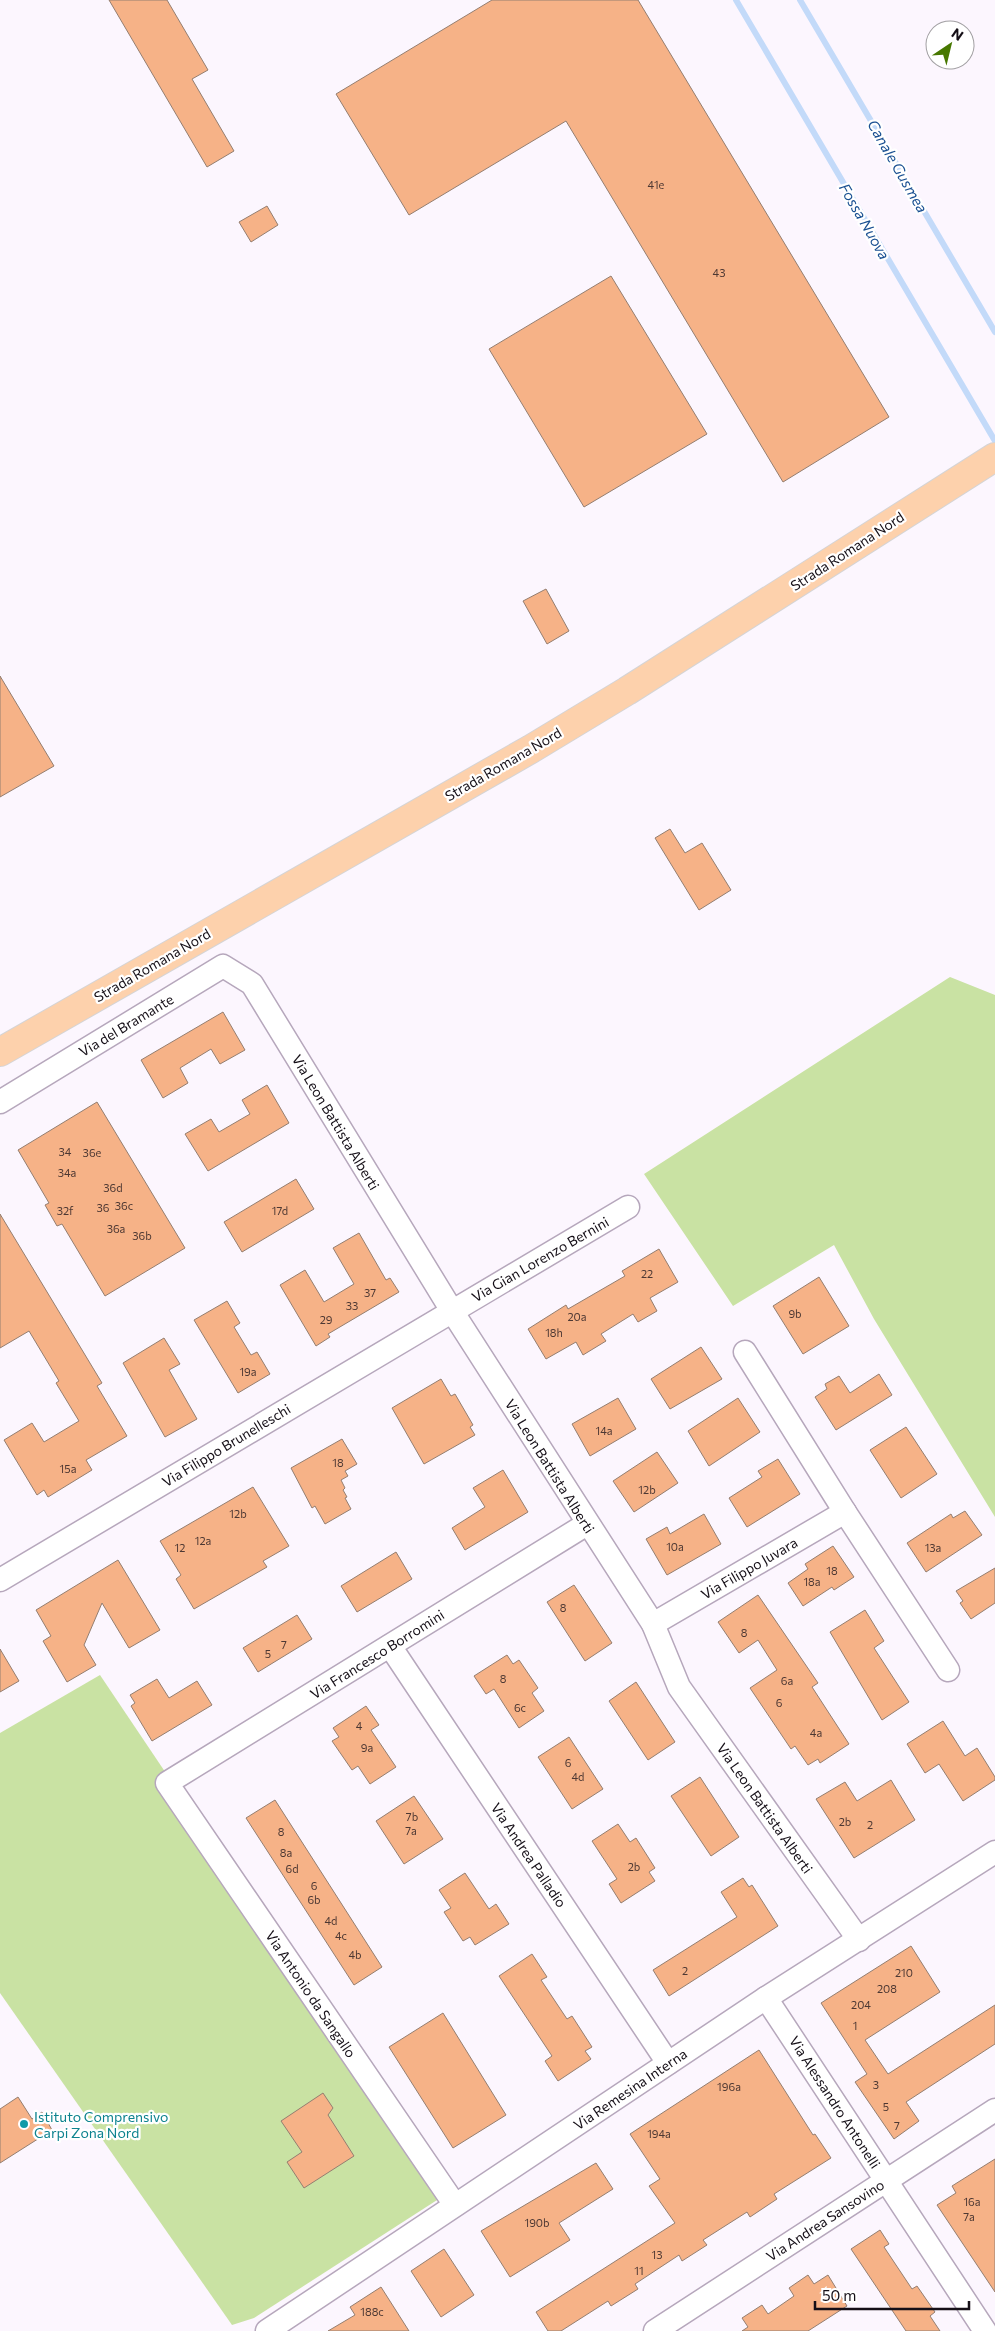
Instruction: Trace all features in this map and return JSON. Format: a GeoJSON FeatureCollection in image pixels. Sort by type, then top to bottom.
{"type":"FeatureCollection","features":[{"type":"Feature","properties":{"kind":"main road","name":"Strada Romana Nord"},"geometry":{"type":"LineString","coordinates":[[0,1052],[539,744],[636,686],[989,460]]}},
{"type":"Feature","properties":{"kind":"street","name":"Via del Bramante"},"geometry":{"type":"LineString","coordinates":[[0,1102],[222,966],[252,984]]}},
{"type":"Feature","properties":{"kind":"street","name":"Via Leon Battista Alberti"},"geometry":{"type":"LineString","coordinates":[[252,984],[452,1311],[587,1524],[653,1624],[678,1687],[859,1940]]}},
{"type":"Feature","properties":{"kind":"street","name":"Via Gian Lorenzo Bernini"},"geometry":{"type":"LineString","coordinates":[[452,1311],[628,1207]]}},
{"type":"Feature","properties":{"kind":"street","name":"Via Filippo Brunelleschi"},"geometry":{"type":"LineString","coordinates":[[0,1580],[452,1311]]}},
{"type":"Feature","properties":{"kind":"street"},"geometry":{"type":"LineString","coordinates":[[745,1352],[845,1512],[948,1670]]}},
{"type":"Feature","properties":{"kind":"street","name":"Via Filippo Juvara"},"geometry":{"type":"LineString","coordinates":[[653,1624],[845,1512]]}},
{"type":"Feature","properties":{"kind":"street","name":"Via Francesco Borromini"},"geometry":{"type":"LineString","coordinates":[[167,1783],[587,1524]]}},
{"type":"Feature","properties":{"kind":"street","name":"Via Andrea Palladio"},"geometry":{"type":"LineString","coordinates":[[390,1646],[668,2063]]}},
{"type":"Feature","properties":{"kind":"street","name":"Via Antonio da Sangallo"},"geometry":{"type":"LineString","coordinates":[[167,1783],[455,2205]]}},
{"type":"Feature","properties":{"kind":"street","name":"Via Remesina Interna"},"geometry":{"type":"LineString","coordinates":[[267,2331],[766,1998],[995,1852]]}},
{"type":"Feature","properties":{"kind":"street","name":"Via Alessandro Antonelli"},"geometry":{"type":"LineString","coordinates":[[766,1998],[985,2331]]}},
{"type":"Feature","properties":{"kind":"street","name":"Via Andrea Sansovino"},"geometry":{"type":"LineString","coordinates":[[656,2331],[995,2110]]}},
{"type":"Feature","properties":{"kind":"green space"},"geometry":{"type":"Polygon","coordinates":[[[950,977],[995,995],[995,1517],[874,1319],[834,1245],[733,1306],[644,1174],[950,977]]]}},
{"type":"Feature","properties":{"kind":"green space"},"geometry":{"type":"Polygon","coordinates":[[[100,1675],[448,2193],[254,2318],[232,2325],[0,1993],[0,1733],[100,1675]]]}},
{"type":"Feature","properties":{"kind":"building"},"geometry":{"type":"Polygon","coordinates":[[[109,0],[167,0],[208,70],[192,79],[234,151],[207,167],[109,0]]]}},
{"type":"Feature","properties":{"kind":"building"},"geometry":{"type":"Polygon","coordinates":[[[492,0],[638,0],[889,417],[783,482],[566,121],[409,215],[336,94],[492,0]]]}},
{"type":"Feature","properties":{"kind":"building"},"geometry":{"type":"Polygon","coordinates":[[[267,206],[278,225],[251,242],[239,222],[267,206]]]}},
{"type":"Feature","properties":{"kind":"building"},"geometry":{"type":"Polygon","coordinates":[[[611,276],[707,434],[584,507],[489,349],[611,276]]]}},
{"type":"Feature","properties":{"kind":"building"},"geometry":{"type":"Polygon","coordinates":[[[546,589],[569,631],[547,644],[523,601],[546,589]]]}},
{"type":"Feature","properties":{"kind":"building"},"geometry":{"type":"Polygon","coordinates":[[[0,676],[54,766],[0,797],[0,676]]]}},
{"type":"Feature","properties":{"kind":"building"},"geometry":{"type":"Polygon","coordinates":[[[670,829],[685,853],[702,843],[731,890],[699,910],[655,838],[670,829]]]}},
{"type":"Feature","properties":{"kind":"building"},"geometry":{"type":"Polygon","coordinates":[[[223,1012],[245,1050],[220,1064],[211,1049],[180,1068],[188,1083],[163,1098],[141,1060],[223,1012]]]}},
{"type":"Feature","properties":{"kind":"building"},"geometry":{"type":"Polygon","coordinates":[[[267,1085],[289,1123],[208,1171],[185,1134],[211,1119],[219,1132],[250,1114],[242,1100],[267,1085]]]}},
{"type":"Feature","properties":{"kind":"building"},"geometry":{"type":"Polygon","coordinates":[[[97,1102],[185,1248],[105,1296],[62,1224],[57,1226],[45,1205],[49,1203],[18,1150],[97,1102]]]}},
{"type":"Feature","properties":{"kind":"building"},"geometry":{"type":"Polygon","coordinates":[[[296,1179],[314,1209],[242,1252],[224,1222],[296,1179]]]}},
{"type":"Feature","properties":{"kind":"building"},"geometry":{"type":"Polygon","coordinates":[[[0,1214],[102,1383],[97,1386],[127,1436],[86,1460],[92,1470],[48,1497],[44,1490],[37,1495],[4,1440],[32,1423],[44,1442],[79,1421],[56,1383],[59,1381],[29,1331],[0,1348],[0,1214]]]}},
{"type":"Feature","properties":{"kind":"building"},"geometry":{"type":"Polygon","coordinates":[[[359,1233],[386,1280],[390,1278],[399,1292],[328,1334],[330,1337],[316,1346],[280,1285],[305,1270],[324,1302],[354,1284],[333,1248],[359,1233]]]}},
{"type":"Feature","properties":{"kind":"building"},"geometry":{"type":"Polygon","coordinates":[[[659,1249],[678,1282],[650,1298],[657,1311],[638,1322],[633,1314],[601,1334],[606,1341],[583,1355],[576,1342],[546,1359],[528,1329],[566,1305],[568,1309],[625,1276],[622,1271],[659,1249]]]}},
{"type":"Feature","properties":{"kind":"building"},"geometry":{"type":"Polygon","coordinates":[[[819,1277],[849,1326],[803,1354],[773,1306],[819,1277]]]}},
{"type":"Feature","properties":{"kind":"building"},"geometry":{"type":"Polygon","coordinates":[[[227,1301],[240,1323],[234,1327],[251,1355],[257,1352],[270,1374],[238,1393],[194,1320],[227,1301]]]}},
{"type":"Feature","properties":{"kind":"building"},"geometry":{"type":"Polygon","coordinates":[[[164,1338],[180,1364],[169,1370],[197,1419],[165,1437],[123,1363],[164,1338]]]}},
{"type":"Feature","properties":{"kind":"building"},"geometry":{"type":"Polygon","coordinates":[[[701,1347],[722,1379],[670,1409],[651,1379],[701,1347]]]}},
{"type":"Feature","properties":{"kind":"building"},"geometry":{"type":"Polygon","coordinates":[[[879,1374],[892,1395],[836,1430],[815,1397],[827,1389],[825,1384],[839,1376],[850,1393],[879,1374]]]}},
{"type":"Feature","properties":{"kind":"building"},"geometry":{"type":"Polygon","coordinates":[[[441,1379],[451,1396],[455,1394],[473,1425],[470,1427],[475,1435],[424,1464],[392,1408],[441,1379]]]}},
{"type":"Feature","properties":{"kind":"building"},"geometry":{"type":"Polygon","coordinates":[[[618,1398],[636,1429],[590,1456],[572,1424],[618,1398]]]}},
{"type":"Feature","properties":{"kind":"building"},"geometry":{"type":"Polygon","coordinates":[[[738,1398],[760,1432],[709,1466],[688,1431],[738,1398]]]}},
{"type":"Feature","properties":{"kind":"building"},"geometry":{"type":"Polygon","coordinates":[[[906,1427],[937,1474],[901,1498],[870,1450],[906,1427]]]}},
{"type":"Feature","properties":{"kind":"building"},"geometry":{"type":"Polygon","coordinates":[[[342,1439],[357,1464],[345,1471],[348,1476],[341,1480],[347,1497],[345,1498],[351,1509],[325,1524],[315,1506],[312,1508],[291,1468],[342,1439]]]}},
{"type":"Feature","properties":{"kind":"building"},"geometry":{"type":"Polygon","coordinates":[[[657,1452],[678,1483],[634,1512],[613,1481],[657,1452]]]}},
{"type":"Feature","properties":{"kind":"building"},"geometry":{"type":"Polygon","coordinates":[[[778,1459],[800,1494],[747,1527],[729,1498],[762,1477],[758,1471],[778,1459]]]}},
{"type":"Feature","properties":{"kind":"building"},"geometry":{"type":"Polygon","coordinates":[[[503,1470],[528,1512],[465,1550],[452,1528],[485,1507],[473,1488],[503,1470]]]}},
{"type":"Feature","properties":{"kind":"building"},"geometry":{"type":"Polygon","coordinates":[[[253,1487],[289,1546],[263,1561],[267,1567],[194,1609],[176,1579],[181,1575],[160,1541],[253,1487]]]}},
{"type":"Feature","properties":{"kind":"building"},"geometry":{"type":"Polygon","coordinates":[[[965,1511],[982,1535],[926,1572],[907,1543],[951,1514],[953,1518],[965,1511]]]}},
{"type":"Feature","properties":{"kind":"building"},"geometry":{"type":"Polygon","coordinates":[[[704,1514],[721,1544],[667,1575],[646,1539],[667,1527],[670,1534],[704,1514]]]}},
{"type":"Feature","properties":{"kind":"building"},"geometry":{"type":"Polygon","coordinates":[[[833,1546],[854,1577],[834,1590],[832,1587],[803,1606],[788,1583],[808,1569],[805,1564],[833,1546]]]}},
{"type":"Feature","properties":{"kind":"building"},"geometry":{"type":"Polygon","coordinates":[[[396,1552],[412,1579],[357,1612],[341,1586],[396,1552]]]}},
{"type":"Feature","properties":{"kind":"building"},"geometry":{"type":"Polygon","coordinates":[[[118,1560],[160,1630],[129,1648],[102,1603],[84,1645],[96,1665],[67,1682],[43,1641],[51,1636],[36,1610],[118,1560]]]}},
{"type":"Feature","properties":{"kind":"building"},"geometry":{"type":"Polygon","coordinates":[[[995,1568],[995,1603],[971,1619],[960,1603],[963,1601],[956,1591],[995,1568]]]}},
{"type":"Feature","properties":{"kind":"building"},"geometry":{"type":"Polygon","coordinates":[[[574,1585],[612,1643],[585,1661],[547,1602],[574,1585]]]}},
{"type":"Feature","properties":{"kind":"building"},"geometry":{"type":"Polygon","coordinates":[[[758,1595],[818,1683],[812,1687],[849,1744],[820,1763],[818,1759],[808,1765],[795,1746],[791,1749],[750,1688],[777,1670],[758,1640],[739,1653],[718,1622],[758,1595]]]}},
{"type":"Feature","properties":{"kind":"building"},"geometry":{"type":"Polygon","coordinates":[[[865,1610],[884,1641],[874,1648],[909,1702],[882,1720],[830,1632],[865,1610]]]}},
{"type":"Feature","properties":{"kind":"building"},"geometry":{"type":"Polygon","coordinates":[[[297,1615],[312,1639],[258,1672],[243,1648],[297,1615]]]}},
{"type":"Feature","properties":{"kind":"building"},"geometry":{"type":"Polygon","coordinates":[[[0,1649],[19,1681],[0,1692],[0,1649]]]}},
{"type":"Feature","properties":{"kind":"building"},"geometry":{"type":"Polygon","coordinates":[[[507,1655],[513,1664],[519,1660],[538,1688],[532,1693],[544,1711],[519,1728],[494,1689],[486,1694],[474,1676],[507,1655]]]}},
{"type":"Feature","properties":{"kind":"building"},"geometry":{"type":"Polygon","coordinates":[[[157,1679],[169,1698],[197,1681],[212,1705],[152,1741],[131,1706],[135,1703],[130,1695],[157,1679]]]}},
{"type":"Feature","properties":{"kind":"building"},"geometry":{"type":"Polygon","coordinates":[[[636,1682],[675,1742],[648,1760],[609,1701],[636,1682]]]}},
{"type":"Feature","properties":{"kind":"building"},"geometry":{"type":"Polygon","coordinates":[[[366,1706],[379,1725],[371,1730],[396,1767],[370,1784],[358,1766],[352,1770],[332,1741],[339,1737],[333,1728],[366,1706]]]}},
{"type":"Feature","properties":{"kind":"building"},"geometry":{"type":"Polygon","coordinates":[[[943,1721],[965,1756],[977,1748],[995,1777],[995,1780],[963,1801],[939,1764],[925,1773],[907,1744],[943,1721]]]}},
{"type":"Feature","properties":{"kind":"building"},"geometry":{"type":"Polygon","coordinates":[[[569,1737],[603,1789],[572,1809],[538,1757],[569,1737]]]}},
{"type":"Feature","properties":{"kind":"building"},"geometry":{"type":"Polygon","coordinates":[[[700,1777],[739,1837],[711,1856],[671,1796],[700,1777]]]}},
{"type":"Feature","properties":{"kind":"building"},"geometry":{"type":"Polygon","coordinates":[[[891,1780],[915,1820],[854,1858],[816,1799],[845,1782],[857,1801],[891,1780]]]}},
{"type":"Feature","properties":{"kind":"building"},"geometry":{"type":"Polygon","coordinates":[[[414,1796],[443,1839],[404,1864],[376,1821],[414,1796]]]}},
{"type":"Feature","properties":{"kind":"building"},"geometry":{"type":"Polygon","coordinates":[[[275,1800],[382,1967],[354,1985],[246,1818],[275,1800]]]}},
{"type":"Feature","properties":{"kind":"building"},"geometry":{"type":"Polygon","coordinates":[[[618,1824],[630,1842],[636,1838],[655,1868],[649,1872],[655,1881],[621,1903],[609,1884],[617,1879],[592,1841],[618,1824]]]}},
{"type":"Feature","properties":{"kind":"building"},"geometry":{"type":"Polygon","coordinates":[[[465,1873],[489,1909],[496,1904],[509,1924],[475,1945],[470,1937],[463,1941],[444,1912],[451,1908],[439,1890],[465,1873]]]}},
{"type":"Feature","properties":{"kind":"building"},"geometry":{"type":"Polygon","coordinates":[[[743,1878],[749,1887],[752,1885],[778,1926],[669,1996],[653,1970],[737,1917],[721,1892],[743,1878]]]}},
{"type":"Feature","properties":{"kind":"building"},"geometry":{"type":"Polygon","coordinates":[[[911,1946],[940,1992],[865,2040],[888,2074],[995,2005],[995,2044],[906,2102],[919,2121],[894,2139],[855,2082],[867,2074],[821,2003],[911,1946]]]}},
{"type":"Feature","properties":{"kind":"building"},"geometry":{"type":"Polygon","coordinates":[[[532,1954],[547,1977],[541,1980],[567,2019],[572,2016],[592,2047],[585,2051],[591,2059],[558,2081],[545,2061],[552,2056],[499,1976],[532,1954]]]}},
{"type":"Feature","properties":{"kind":"building"},"geometry":{"type":"Polygon","coordinates":[[[443,2013],[506,2115],[453,2148],[389,2047],[443,2013]]]}},
{"type":"Feature","properties":{"kind":"building"},"geometry":{"type":"Polygon","coordinates":[[[759,2050],[813,2135],[815,2134],[831,2158],[774,2194],[777,2199],[750,2217],[747,2212],[703,2240],[707,2245],[682,2261],[679,2255],[635,2284],[638,2289],[611,2306],[608,2301],[561,2331],[548,2331],[536,2312],[675,2223],[649,2186],[660,2179],[630,2134],[759,2050]]]}},
{"type":"Feature","properties":{"kind":"building"},"geometry":{"type":"Polygon","coordinates":[[[323,2093],[333,2108],[328,2115],[354,2156],[304,2188],[287,2162],[302,2152],[281,2121],[323,2093]]]}},
{"type":"Feature","properties":{"kind":"building","name":"Istituto Comprensivo Carpi Zona Nord"},"geometry":{"type":"Polygon","coordinates":[[[18,2097],[32,2119],[42,2112],[52,2130],[0,2163],[0,2109],[18,2097]]]}},
{"type":"Feature","properties":{"kind":"building"},"geometry":{"type":"Polygon","coordinates":[[[995,2159],[995,2292],[937,2205],[956,2193],[952,2186],[995,2159]]]}},
{"type":"Feature","properties":{"kind":"building"},"geometry":{"type":"Polygon","coordinates":[[[596,2163],[613,2189],[559,2223],[570,2240],[510,2277],[481,2231],[596,2163]]]}},
{"type":"Feature","properties":{"kind":"building"},"geometry":{"type":"Polygon","coordinates":[[[880,2230],[889,2244],[884,2247],[912,2289],[917,2286],[935,2312],[930,2316],[940,2331],[906,2331],[851,2249],[880,2230]]]}},
{"type":"Feature","properties":{"kind":"building"},"geometry":{"type":"Polygon","coordinates":[[[444,2249],[474,2295],[441,2317],[411,2271],[444,2249]]]}},
{"type":"Feature","properties":{"kind":"building"},"geometry":{"type":"Polygon","coordinates":[[[808,2275],[814,2284],[828,2275],[847,2306],[808,2331],[742,2331],[748,2327],[742,2318],[762,2305],[768,2314],[794,2296],[789,2288],[808,2275]]]}},
{"type":"Feature","properties":{"kind":"building"},"geometry":{"type":"Polygon","coordinates":[[[381,2287],[409,2331],[328,2331],[355,2315],[350,2307],[381,2287]]]}},
{"type":"Feature","properties":{"kind":"waterway","name":"Fossa Nuova"},"geometry":{"type":"LineString","coordinates":[[736,0],[995,441]]}},
{"type":"Feature","properties":{"kind":"waterway","name":"Canale Gusmea"},"geometry":{"type":"LineString","coordinates":[[800,0],[995,332]]}},
{"type":"Feature","properties":{"kind":"place","name":"Istituto Comprensivo Carpi Zona Nord"},"geometry":{"type":"Point","coordinates":[24,2124]}}]}
